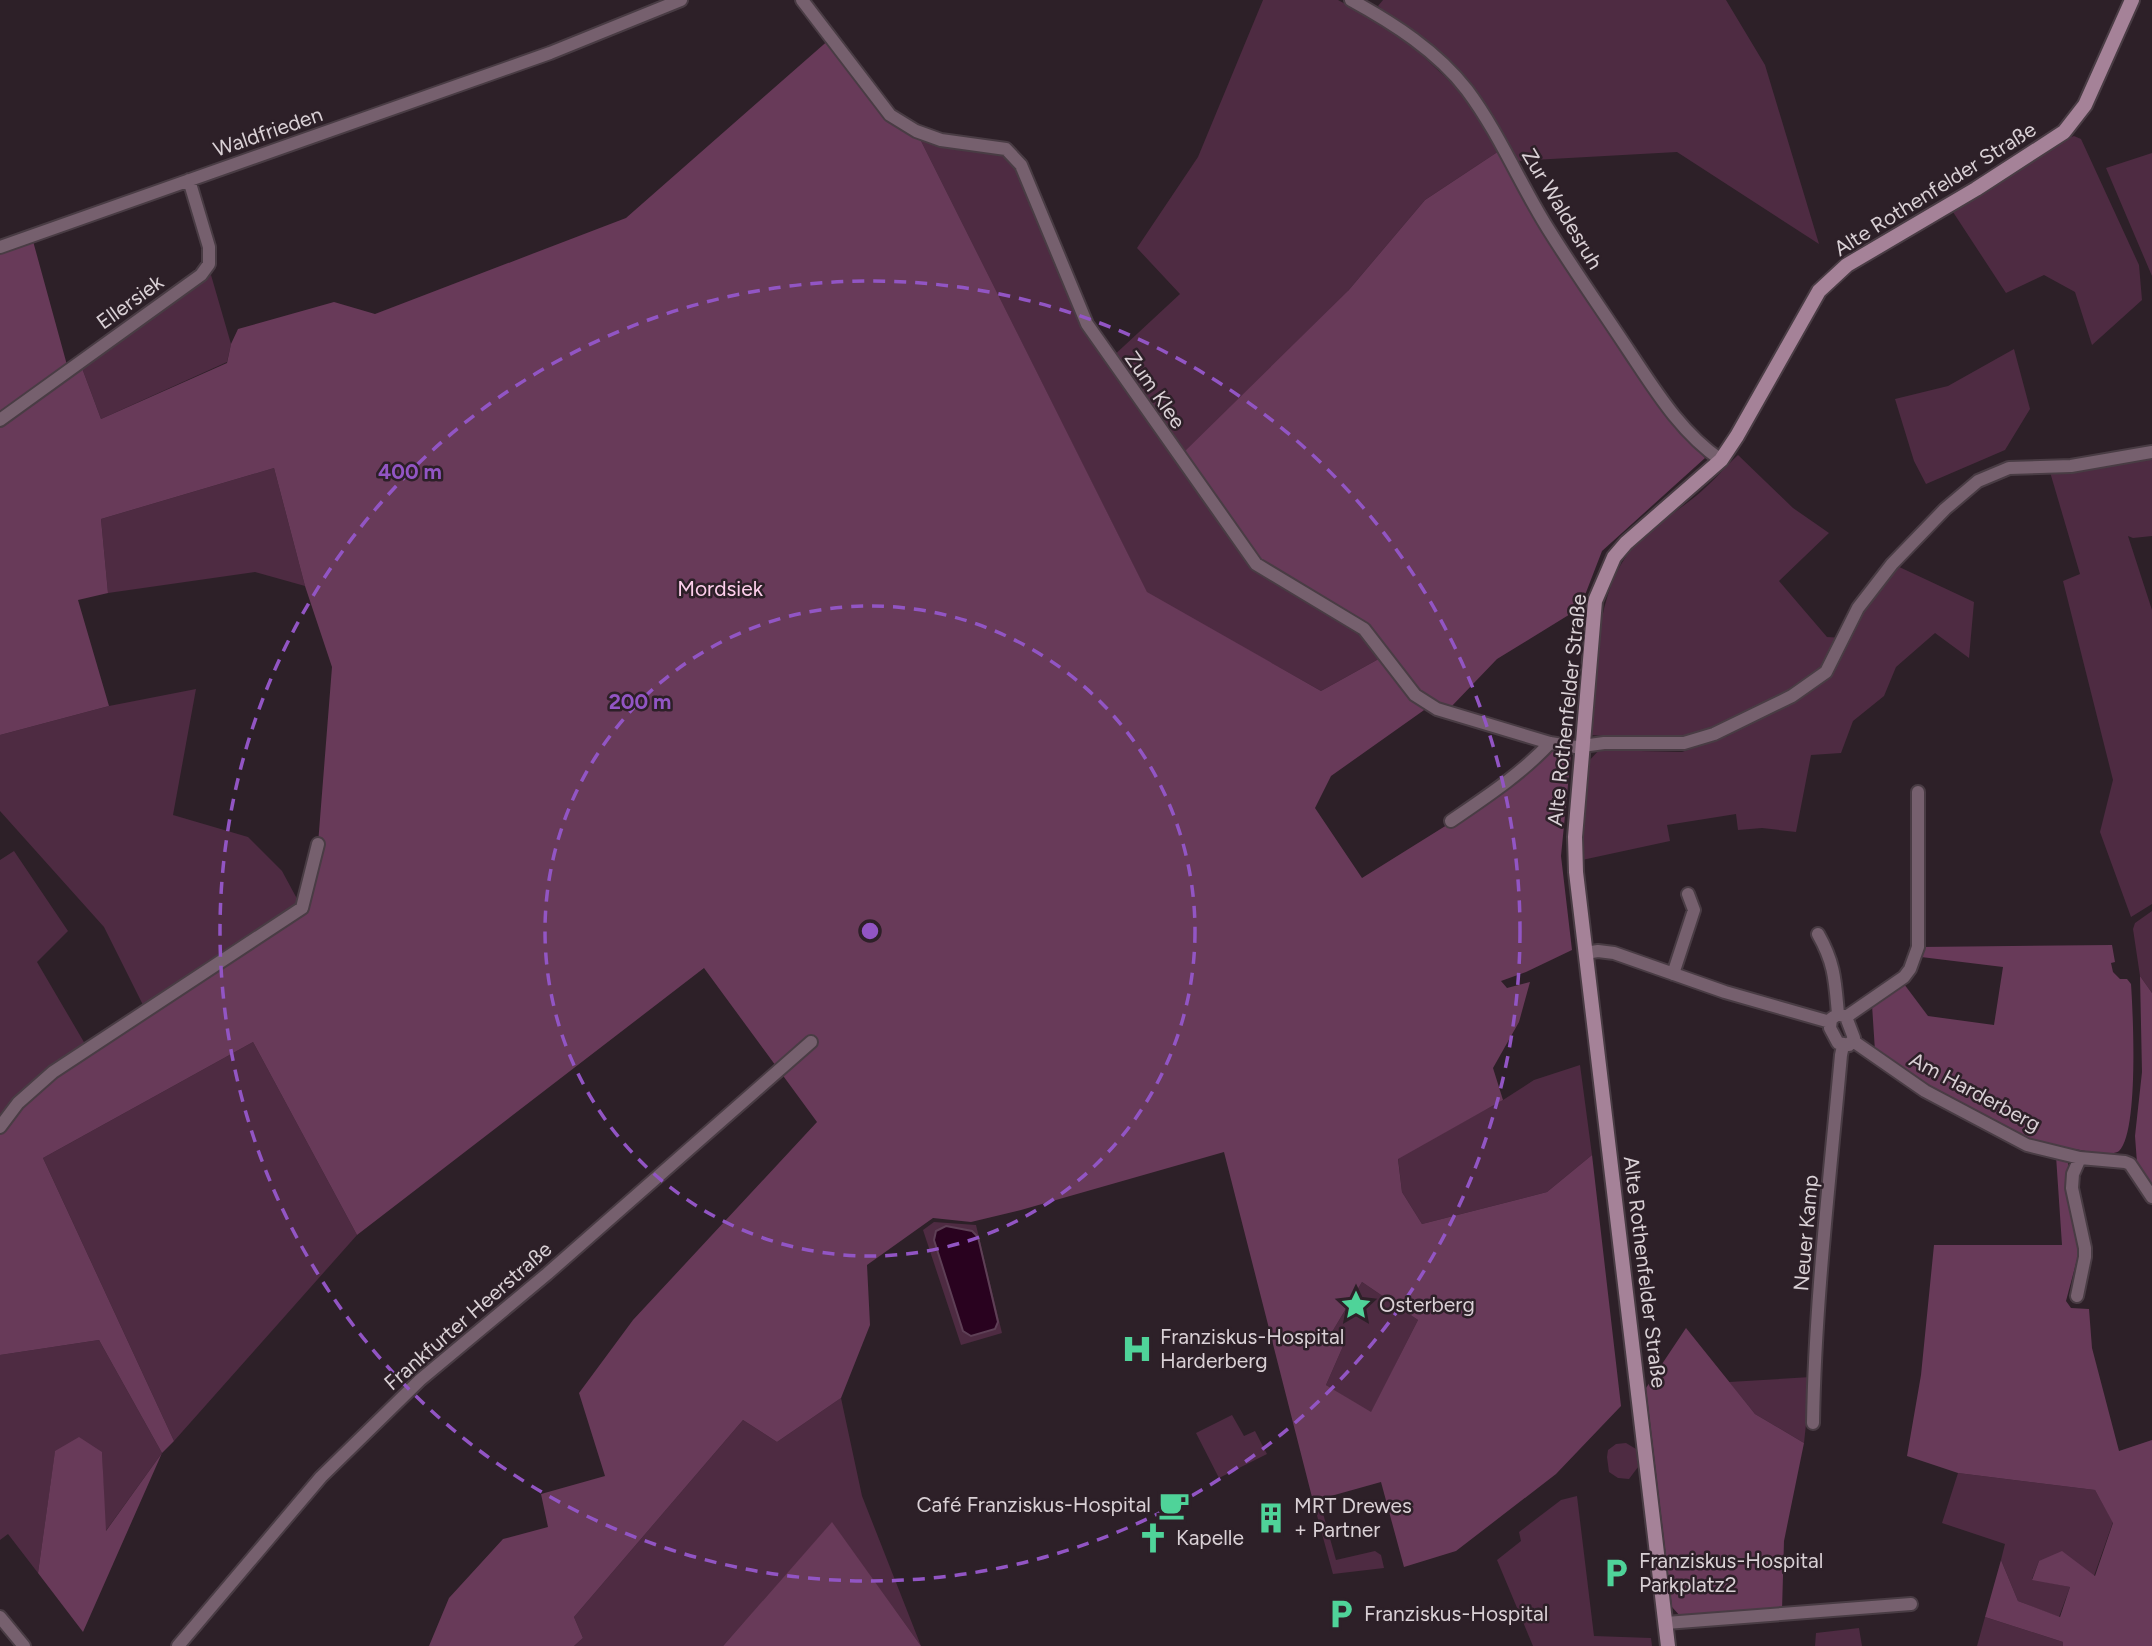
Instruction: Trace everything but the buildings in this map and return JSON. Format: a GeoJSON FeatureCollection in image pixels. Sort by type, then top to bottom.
{"type":"FeatureCollection","features":[{"type":"Feature","properties":{"kind":"street","name":"Waldfrieden"},"geometry":{"type":"LineString","coordinates":[[0,247],[550,53],[681,0]]}},
{"type":"Feature","properties":{"kind":"street","name":"Zum Klee"},"geometry":{"type":"LineString","coordinates":[[802,0],[890,115],[916,131],[941,140],[1006,149],[1021,165],[1087,324],[1256,564],[1364,629],[1415,695],[1437,709],[1550,743],[1575,747],[1604,743],[1684,743],[1714,734],[1792,696],[1826,672],[1858,608],[1892,564],[1945,509],[1978,481],[2009,468],[2071,466],[2152,452]]}},
{"type":"Feature","properties":{"kind":"street","name":"Zur Waldesruh"},"geometry":{"type":"LineString","coordinates":[[1350,0],[1412,38],[1466,89],[1503,146],[1547,227],[1653,385],[1686,430],[1721,460]]}},
{"type":"Feature","properties":{"kind":"street","name":"Alte Rothenfelder Straße"},"geometry":{"type":"LineString","coordinates":[[1668,1646],[1576,872],[1575,837],[1595,601],[1614,557],[1626,543],[1721,460],[1819,290],[1847,265],[1976,190],[2064,132],[2085,105],[2132,0]]}},
{"type":"Feature","properties":{"kind":"street","name":"Ellersiek"},"geometry":{"type":"LineString","coordinates":[[0,419],[201,275],[209,264],[209,247],[189,180]]}},
{"type":"Feature","properties":{"kind":"street"},"geometry":{"type":"LineString","coordinates":[[1451,821],[1503,785],[1550,743]]}},
{"type":"Feature","properties":{"kind":"street"},"geometry":{"type":"LineString","coordinates":[[1838,1018],[1904,977],[1915,958],[1918,947],[1918,792]]}},
{"type":"Feature","properties":{"kind":"street"},"geometry":{"type":"LineString","coordinates":[[1,1125],[18,1102],[53,1072],[302,908],[318,844]]}},
{"type":"Feature","properties":{"kind":"street"},"geometry":{"type":"LineString","coordinates":[[1673,974],[1695,909],[1688,894]]}},
{"type":"Feature","properties":{"kind":"street"},"geometry":{"type":"LineString","coordinates":[[1585,953],[1614,953],[1673,974],[1838,1018],[1853,1032],[1848,1044],[1836,1041],[1838,1018],[1835,977],[1830,957],[1818,934]]}},
{"type":"Feature","properties":{"kind":"street","name":"Frankfurter Heerstraße"},"geometry":{"type":"LineString","coordinates":[[178,1646],[321,1477],[420,1380],[547,1274],[811,1042]]}},
{"type":"Feature","properties":{"kind":"street","name":"Am Harderberg"},"geometry":{"type":"LineString","coordinates":[[1848,1044],[1925,1091],[2027,1145],[2080,1157],[2130,1164],[2152,1197]]}},
{"type":"Feature","properties":{"kind":"street","name":"Neuer Kamp"},"geometry":{"type":"LineString","coordinates":[[1814,1423],[1814,1382],[1840,1055],[1848,1044]]}},
{"type":"Feature","properties":{"kind":"street"},"geometry":{"type":"LineString","coordinates":[[2077,1296],[2085,1248],[2072,1180],[2080,1157]]}},
{"type":"Feature","properties":{"kind":"street"},"geometry":{"type":"LineString","coordinates":[[1666,1623],[1911,1604]]}},
{"type":"Feature","properties":{"kind":"street"},"geometry":{"type":"LineString","coordinates":[[0,1616],[24,1646]]}},
{"type":"Feature","properties":{"kind":"shaded area"},"geometry":{"type":"Polygon","coordinates":[[[1263,0],[1338,0],[1379,22],[1408,42],[1461,92],[1499,151],[1425,200],[1348,291],[1364,629],[1384,656],[1321,691],[1147,593],[916,131],[1006,149],[1021,165],[1087,324],[1110,359],[1180,294],[1137,248],[1198,157],[1263,0]]]}},
{"type":"Feature","properties":{"kind":"shaded area"},"geometry":{"type":"Polygon","coordinates":[[[1383,0],[1726,0],[1765,65],[1819,244],[1677,152],[1516,161],[1446,59],[1378,6],[1383,0]]]}},
{"type":"Feature","properties":{"kind":"shaded area"},"geometry":{"type":"Polygon","coordinates":[[[2074,136],[2081,139],[2139,265],[2142,300],[2092,345],[2075,292],[2044,275],[2006,293],[1953,212],[2061,141],[2074,136]]]}},
{"type":"Feature","properties":{"kind":"shaded area"},"geometry":{"type":"Polygon","coordinates":[[[2152,153],[2152,276],[2106,168],[2152,153]]]}},
{"type":"Feature","properties":{"kind":"shaded area"},"geometry":{"type":"Polygon","coordinates":[[[211,275],[231,344],[227,362],[101,419],[82,368],[211,275]]]}},
{"type":"Feature","properties":{"kind":"shaded area"},"geometry":{"type":"Polygon","coordinates":[[[2014,349],[2030,409],[2005,450],[1926,484],[1914,461],[1895,399],[1948,386],[2014,349]]]}},
{"type":"Feature","properties":{"kind":"shaded area"},"geometry":{"type":"Polygon","coordinates":[[[1738,455],[1793,508],[1829,533],[1779,581],[1827,637],[1843,638],[1895,565],[1974,602],[1969,658],[1935,633],[1896,667],[1884,696],[1853,721],[1841,753],[1811,755],[1796,832],[1762,828],[1738,830],[1736,814],[1667,825],[1670,841],[1582,860],[1588,762],[1599,750],[1682,752],[1728,736],[1783,701],[1684,743],[1591,735],[1598,642],[1608,595],[1616,574],[1627,555],[1642,538],[1702,491],[1738,455]]]}},
{"type":"Feature","properties":{"kind":"shaded area"},"geometry":{"type":"Polygon","coordinates":[[[2152,455],[2152,536],[2128,536],[2152,610],[2152,904],[2131,917],[2100,832],[2113,780],[2063,581],[2080,574],[2050,472],[2152,455]]]}},
{"type":"Feature","properties":{"kind":"shaded area"},"geometry":{"type":"Polygon","coordinates":[[[274,468],[305,586],[255,572],[108,593],[101,519],[274,468]]]}},
{"type":"Feature","properties":{"kind":"shaded area"},"geometry":{"type":"Polygon","coordinates":[[[196,689],[173,815],[248,837],[282,871],[302,908],[146,1011],[104,927],[0,811],[0,735],[109,706],[196,689]]]}},
{"type":"Feature","properties":{"kind":"shaded area"},"geometry":{"type":"Polygon","coordinates":[[[14,851],[68,931],[37,962],[88,1049],[0,1127],[0,860],[14,851]]]}},
{"type":"Feature","properties":{"kind":"shaded area"},"geometry":{"type":"Polygon","coordinates":[[[2152,911],[2152,993],[2140,976],[2133,929],[2135,923],[2152,911]]]}},
{"type":"Feature","properties":{"kind":"shaded area"},"geometry":{"type":"Polygon","coordinates":[[[253,1042],[357,1235],[174,1441],[43,1158],[253,1042]]]}},
{"type":"Feature","properties":{"kind":"shaded area"},"geometry":{"type":"Polygon","coordinates":[[[1580,1065],[1592,1155],[1547,1192],[1422,1224],[1402,1192],[1398,1158],[1534,1080],[1580,1065]]]}},
{"type":"Feature","properties":{"kind":"shaded area"},"geometry":{"type":"Polygon","coordinates":[[[934,1222],[976,1225],[1002,1333],[961,1345],[923,1230],[934,1222]]]}},
{"type":"Feature","properties":{"kind":"shaded area"},"geometry":{"type":"Polygon","coordinates":[[[946,1226],[972,1231],[978,1237],[998,1322],[995,1329],[971,1336],[963,1331],[934,1240],[936,1231],[946,1226]]]}},
{"type":"Feature","properties":{"kind":"shaded area"},"geometry":{"type":"Polygon","coordinates":[[[1362,1282],[1418,1320],[1371,1413],[1326,1385],[1344,1344],[1332,1332],[1362,1282]]]}},
{"type":"Feature","properties":{"kind":"shaded area"},"geometry":{"type":"Polygon","coordinates":[[[99,1340],[162,1453],[105,1532],[102,1453],[55,1452],[38,1573],[8,1534],[0,1540],[0,1355],[99,1340]]]}},
{"type":"Feature","properties":{"kind":"shaded area"},"geometry":{"type":"Polygon","coordinates":[[[1811,1377],[1804,1443],[1755,1414],[1729,1382],[1811,1377]]]}},
{"type":"Feature","properties":{"kind":"shaded area"},"geometry":{"type":"Polygon","coordinates":[[[841,1398],[862,1496],[921,1646],[832,1523],[723,1646],[574,1646],[583,1638],[574,1617],[743,1420],[777,1442],[841,1398]]]}},
{"type":"Feature","properties":{"kind":"shaded area"},"geometry":{"type":"Polygon","coordinates":[[[1232,1415],[1244,1436],[1255,1431],[1267,1454],[1219,1478],[1196,1433],[1232,1415]]]}},
{"type":"Feature","properties":{"kind":"shaded area"},"geometry":{"type":"Polygon","coordinates":[[[1626,1443],[1636,1449],[1638,1467],[1629,1479],[1618,1478],[1609,1472],[1607,1457],[1608,1450],[1616,1444],[1626,1443]]]}},
{"type":"Feature","properties":{"kind":"shaded area"},"geometry":{"type":"Polygon","coordinates":[[[1958,1473],[2095,1490],[2113,1522],[2094,1576],[2039,1561],[2032,1579],[2070,1587],[2059,1617],[2018,1601],[2001,1560],[2005,1544],[1942,1523],[1958,1473]]]}},
{"type":"Feature","properties":{"kind":"shaded area"},"geometry":{"type":"Polygon","coordinates":[[[1577,1496],[1594,1636],[1651,1638],[1652,1646],[1533,1646],[1497,1560],[1521,1541],[1519,1532],[1561,1500],[1577,1496]]]}},
{"type":"Feature","properties":{"kind":"shaded area"},"geometry":{"type":"Polygon","coordinates":[[[1319,1499],[1336,1560],[1375,1551],[1381,1555],[1384,1568],[1333,1574],[1313,1501],[1319,1499]]]}},
{"type":"Feature","properties":{"kind":"shaded area"},"geometry":{"type":"Polygon","coordinates":[[[1985,1617],[2063,1642],[2063,1646],[1977,1646],[1985,1617]]]}},
{"type":"Feature","properties":{"kind":"shaded area"},"geometry":{"type":"Polygon","coordinates":[[[1859,1628],[1862,1646],[1815,1646],[1816,1633],[1859,1628]]]}},
{"type":"Feature","properties":{"kind":"green space","name":"Mordsiek"},"geometry":{"type":"Polygon","coordinates":[[[831,38],[890,115],[916,131],[1147,592],[1321,691],[1384,656],[1364,629],[1256,564],[1179,457],[1348,291],[1425,200],[1499,151],[1686,435],[1705,458],[1602,551],[1580,608],[1497,659],[1450,708],[1421,694],[1427,708],[1331,776],[1315,808],[1362,878],[1511,785],[1552,749],[1571,754],[1561,856],[1572,950],[1501,981],[1507,988],[1530,982],[1519,1022],[1493,1068],[1503,1100],[1398,1159],[1402,1192],[1422,1224],[1547,1192],[1592,1155],[1621,1406],[1556,1474],[1456,1551],[1404,1567],[1381,1482],[1313,1501],[1224,1152],[971,1222],[933,1218],[867,1265],[870,1325],[841,1398],[777,1442],[743,1420],[574,1617],[583,1638],[574,1646],[429,1646],[449,1598],[503,1539],[548,1527],[541,1494],[605,1476],[579,1393],[633,1320],[817,1122],[704,968],[357,1235],[253,1042],[43,1158],[174,1441],[162,1453],[99,1340],[0,1355],[0,1127],[18,1103],[302,908],[318,844],[332,667],[305,586],[274,468],[101,519],[108,593],[78,600],[109,706],[0,735],[0,426],[82,368],[101,419],[227,363],[238,329],[334,302],[375,314],[626,218],[831,38]],[[1362,1282],[1332,1332],[1344,1344],[1326,1385],[1371,1412],[1418,1320],[1362,1282]]]}},
{"type":"Feature","properties":{"kind":"green space"},"geometry":{"type":"Polygon","coordinates":[[[33,241],[67,365],[0,411],[0,253],[33,241]]]}},
{"type":"Feature","properties":{"kind":"green space"},"geometry":{"type":"Polygon","coordinates":[[[2112,945],[2115,962],[2111,963],[2113,972],[2131,984],[2133,1020],[2130,1121],[2125,1140],[2117,1152],[2103,1154],[2028,1141],[1926,1087],[1875,1051],[1872,1005],[1904,984],[1928,1016],[1994,1025],[2003,967],[1921,957],[1921,947],[2112,945]]]}},
{"type":"Feature","properties":{"kind":"green space"},"geometry":{"type":"Polygon","coordinates":[[[2140,976],[2152,993],[2152,1197],[2137,1163],[2135,1136],[2142,1072],[2140,976]]]}},
{"type":"Feature","properties":{"kind":"green space"},"geometry":{"type":"Polygon","coordinates":[[[2056,1156],[2068,1159],[2068,1187],[2079,1252],[2066,1301],[2071,1308],[2089,1309],[2092,1348],[2119,1451],[2152,1440],[2152,1646],[2063,1646],[2063,1642],[1985,1617],[2001,1560],[2018,1601],[2060,1617],[2070,1587],[2032,1580],[2039,1561],[2062,1551],[2095,1576],[2113,1523],[2095,1490],[1958,1473],[1907,1456],[1921,1375],[1934,1245],[2062,1245],[2056,1156]]]}},
{"type":"Feature","properties":{"kind":"green space"},"geometry":{"type":"Polygon","coordinates":[[[1686,1328],[1755,1414],[1804,1443],[1784,1541],[1782,1610],[1681,1617],[1672,1607],[1646,1388],[1686,1328]]]}},
{"type":"Feature","properties":{"kind":"green space"},"geometry":{"type":"Polygon","coordinates":[[[79,1437],[102,1452],[106,1531],[162,1453],[83,1632],[38,1573],[55,1451],[79,1437]]]}},
{"type":"Feature","properties":{"kind":"green space"},"geometry":{"type":"Polygon","coordinates":[[[832,1522],[921,1646],[723,1646],[832,1522]]]}},
{"type":"Feature","properties":{"kind":"place","name":"Osterberg"},"geometry":{"type":"Point","coordinates":[1356,1305]}},
{"type":"Feature","properties":{"kind":"place","name":"Franziskus-Hospital Harderberg"},"geometry":{"type":"Point","coordinates":[1137,1349]}},
{"type":"Feature","properties":{"kind":"place","name":"Café Franziskus-Hospital"},"geometry":{"type":"Point","coordinates":[1174,1505]}},
{"type":"Feature","properties":{"kind":"place","name":"MRT Drewes + Partner"},"geometry":{"type":"Point","coordinates":[1271,1518]}},
{"type":"Feature","properties":{"kind":"place","name":"Kapelle"},"geometry":{"type":"Point","coordinates":[1153,1538]}},
{"type":"Feature","properties":{"kind":"place","name":"Franziskus-Hospital Parkplatz2"},"geometry":{"type":"Point","coordinates":[1616,1573]}},
{"type":"Feature","properties":{"kind":"place","name":"Franziskus-Hospital"},"geometry":{"type":"Point","coordinates":[1341,1614]}}]}
